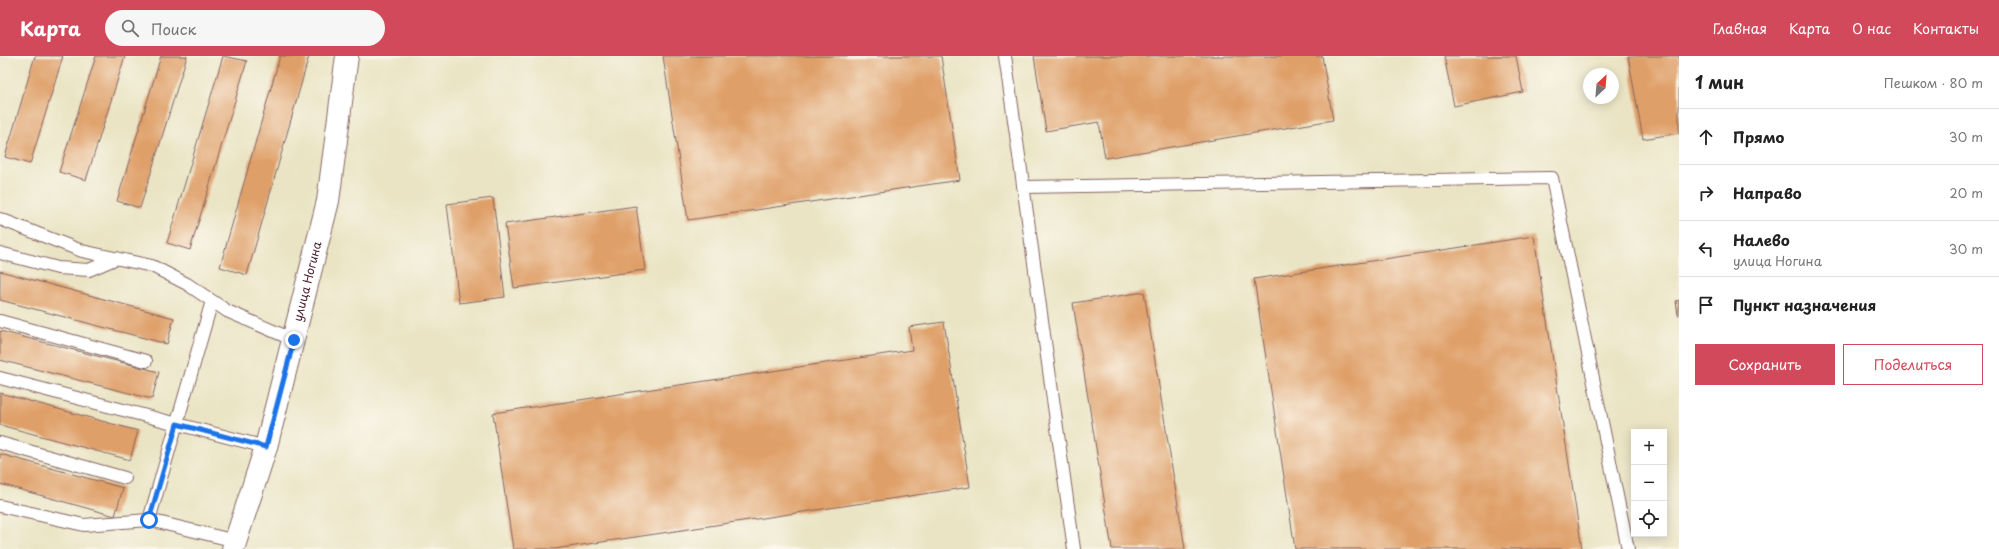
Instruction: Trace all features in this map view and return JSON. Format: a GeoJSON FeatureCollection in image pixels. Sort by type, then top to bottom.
{"type":"FeatureCollection","features":[{"type":"Feature","properties":{"kind":"street","name":"улица Ногина"},"geometry":{"type":"LineString","coordinates":[[235,545],[266,447],[328,201],[347,56]]}},
{"type":"Feature","properties":{"kind":"lane"},"geometry":{"type":"LineString","coordinates":[[1005,56],[1074,549]]}},
{"type":"Feature","properties":{"kind":"lane"},"geometry":{"type":"LineString","coordinates":[[1023,187],[1552,178],[1628,549]]}},
{"type":"Feature","properties":{"kind":"lane"},"geometry":{"type":"LineString","coordinates":[[0,219],[82,251],[152,266],[187,284],[227,311],[294,340]]}},
{"type":"Feature","properties":{"kind":"lane"},"geometry":{"type":"LineString","coordinates":[[0,253],[58,268],[89,270],[117,258]]}},
{"type":"Feature","properties":{"kind":"lane"},"geometry":{"type":"LineString","coordinates":[[149,520],[212,302]]}},
{"type":"Feature","properties":{"kind":"lane"},"geometry":{"type":"LineString","coordinates":[[0,321],[146,361]]}},
{"type":"Feature","properties":{"kind":"lane"},"geometry":{"type":"LineString","coordinates":[[0,378],[266,447]]}},
{"type":"Feature","properties":{"kind":"lane"},"geometry":{"type":"LineString","coordinates":[[0,443],[125,478]]}},
{"type":"Feature","properties":{"kind":"lane"},"geometry":{"type":"LineString","coordinates":[[0,506],[84,525],[149,520],[235,545]]}},
{"type":"Feature","properties":{"kind":"building"},"geometry":{"type":"Polygon","coordinates":[[[35,56],[63,56],[30,164],[5,157],[35,56]]]}},
{"type":"Feature","properties":{"kind":"building"},"geometry":{"type":"Polygon","coordinates":[[[96,56],[125,56],[86,180],[59,172],[96,56]]]}},
{"type":"Feature","properties":{"kind":"building"},"geometry":{"type":"Polygon","coordinates":[[[161,56],[187,56],[140,208],[117,201],[161,56]]]}},
{"type":"Feature","properties":{"kind":"building"},"geometry":{"type":"Polygon","coordinates":[[[223,56],[247,61],[190,250],[167,243],[223,56]]]}},
{"type":"Feature","properties":{"kind":"building"},"geometry":{"type":"Polygon","coordinates":[[[280,56],[309,56],[247,275],[220,267],[280,56]]]}},
{"type":"Feature","properties":{"kind":"building"},"geometry":{"type":"Polygon","coordinates":[[[663,56],[941,56],[960,180],[688,220],[663,56]]]}},
{"type":"Feature","properties":{"kind":"building"},"geometry":{"type":"Polygon","coordinates":[[[1034,56],[1322,56],[1333,120],[1105,158],[1099,122],[1046,131],[1034,56]]]}},
{"type":"Feature","properties":{"kind":"building"},"geometry":{"type":"Polygon","coordinates":[[[1444,56],[1516,56],[1523,92],[1454,106],[1444,56]]]}},
{"type":"Feature","properties":{"kind":"building"},"geometry":{"type":"Polygon","coordinates":[[[1628,56],[1679,56],[1679,133],[1643,139],[1628,56]]]}},
{"type":"Feature","properties":{"kind":"building"},"geometry":{"type":"Polygon","coordinates":[[[493,198],[505,297],[459,303],[447,204],[493,198]]]}},
{"type":"Feature","properties":{"kind":"building"},"geometry":{"type":"Polygon","coordinates":[[[636,206],[645,270],[514,288],[505,224],[636,206]]]}},
{"type":"Feature","properties":{"kind":"building"},"geometry":{"type":"Polygon","coordinates":[[[1534,236],[1582,549],[1295,549],[1254,279],[1534,236]]]}},
{"type":"Feature","properties":{"kind":"building"},"geometry":{"type":"Polygon","coordinates":[[[0,271],[174,318],[167,344],[0,300],[0,271]]]}},
{"type":"Feature","properties":{"kind":"building"},"geometry":{"type":"Polygon","coordinates":[[[1144,292],[1185,549],[1112,549],[1073,303],[1144,292]]]}},
{"type":"Feature","properties":{"kind":"building"},"geometry":{"type":"Polygon","coordinates":[[[1679,300],[1679,315],[1678,315],[1676,301],[1679,300]]]}},
{"type":"Feature","properties":{"kind":"building"},"geometry":{"type":"Polygon","coordinates":[[[944,322],[970,487],[555,549],[513,549],[493,413],[912,350],[909,327],[944,322]]]}},
{"type":"Feature","properties":{"kind":"building"},"geometry":{"type":"Polygon","coordinates":[[[0,331],[159,372],[152,399],[0,360],[0,331]]]}},
{"type":"Feature","properties":{"kind":"building"},"geometry":{"type":"Polygon","coordinates":[[[0,393],[138,431],[130,460],[0,425],[0,393]]]}},
{"type":"Feature","properties":{"kind":"building"},"geometry":{"type":"Polygon","coordinates":[[[0,454],[123,488],[115,516],[0,484],[0,454]]]}},
{"type":"Feature","properties":{"kind":"route"},"geometry":{"type":"LineString","coordinates":[[149,520],[177,424],[266,447],[294,340]]}}]}
